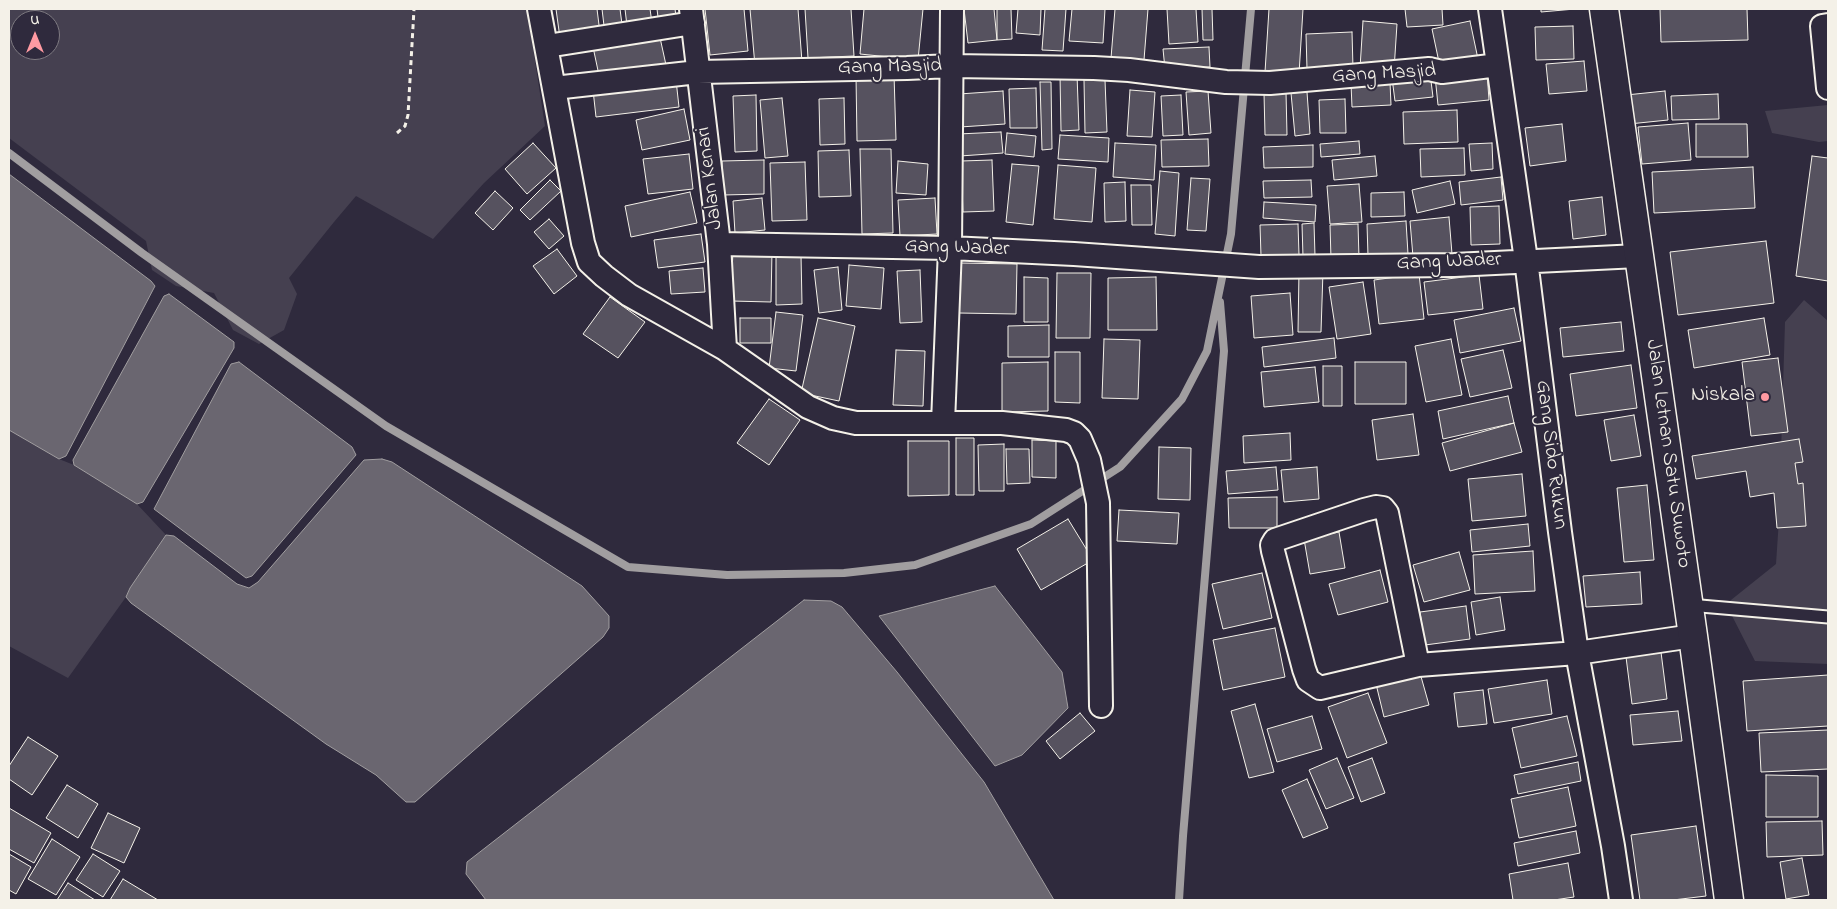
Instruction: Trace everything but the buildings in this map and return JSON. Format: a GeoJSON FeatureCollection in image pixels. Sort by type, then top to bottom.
{"type":"FeatureCollection","features":[{"type":"Feature","properties":{"kind":"main road","name":"Jalan Letnan Satu Suwoto"},"geometry":{"type":"LineString","coordinates":[[1604,9],[1729,900]]}},
{"type":"Feature","properties":{"kind":"street"},"geometry":{"type":"LineString","coordinates":[[539,9],[583,243],[589,262],[604,276],[629,295],[725,349],[808,406],[833,418],[856,423],[1002,422],[1066,430],[1080,438],[1089,460],[1098,503],[1101,706]]}},
{"type":"Feature","properties":{"kind":"street"},"geometry":{"type":"LineString","coordinates":[[943,423],[950,248],[952,9]]}},
{"type":"Feature","properties":{"kind":"street","name":"Gang Sido Rukun"},"geometry":{"type":"LineString","coordinates":[[1490,9],[1526,260],[1577,652],[1613,846],[1621,900]]}},
{"type":"Feature","properties":{"kind":"street"},"geometry":{"type":"LineString","coordinates":[[547,46],[692,16]]}},
{"type":"Feature","properties":{"kind":"street","name":"Jalan Kenari"},"geometry":{"type":"LineString","coordinates":[[692,16],[719,244],[725,349]]}},
{"type":"Feature","properties":{"kind":"street"},"geometry":{"type":"LineString","coordinates":[[1823,20],[1828,88]]}},
{"type":"Feature","properties":{"kind":"street","name":"Gang Masjid"},"geometry":{"type":"LineString","coordinates":[[554,88],[698,72],[951,66],[1094,68],[1129,70],[1226,82],[1270,83],[1429,69],[1442,72],[1498,65]]}},
{"type":"Feature","properties":{"kind":"street","name":"Gang Wader"},"geometry":{"type":"LineString","coordinates":[[719,244],[950,248],[1074,254],[1259,267],[1454,265],[1638,256]]}},
{"type":"Feature","properties":{"kind":"street"},"geometry":{"type":"LineString","coordinates":[[1418,665],[1386,513],[1382,508],[1376,507],[1364,510],[1275,540],[1272,545],[1273,551],[1308,680],[1320,688],[1418,665],[1577,652],[1693,636]]}},
{"type":"Feature","properties":{"kind":"lane"},"geometry":{"type":"LineString","coordinates":[[1689,605],[1828,617]]}},
{"type":"Feature","properties":{"kind":"path"},"geometry":{"type":"LineString","coordinates":[[398,133],[405,126],[408,115],[414,9]]}},
{"type":"Feature","properties":{"kind":"shaded area"},"geometry":{"type":"Polygon","coordinates":[[[9,9],[527,9],[545,126],[484,183],[433,239],[356,196],[289,278],[297,294],[284,330],[259,344],[233,330],[214,293],[176,286],[152,270],[146,241],[9,138],[9,9]]]}},
{"type":"Feature","properties":{"kind":"shaded area"},"geometry":{"type":"Polygon","coordinates":[[[1828,105],[1828,141],[1819,142],[1772,133],[1765,111],[1828,105]]]}},
{"type":"Feature","properties":{"kind":"shaded area"},"geometry":{"type":"Polygon","coordinates":[[[9,174],[151,281],[155,286],[66,456],[59,459],[9,430],[9,174]]]}},
{"type":"Feature","properties":{"kind":"shaded area"},"geometry":{"type":"Polygon","coordinates":[[[169,294],[234,342],[234,348],[143,502],[137,504],[74,465],[73,460],[164,296],[169,294]]]}},
{"type":"Feature","properties":{"kind":"shaded area"},"geometry":{"type":"Polygon","coordinates":[[[1804,300],[1828,321],[1828,664],[1755,661],[1726,604],[1776,564],[1785,322],[1804,300]]]}},
{"type":"Feature","properties":{"kind":"shaded area"},"geometry":{"type":"Polygon","coordinates":[[[239,362],[352,447],[356,455],[252,576],[246,578],[154,509],[231,364],[239,362]]]}},
{"type":"Feature","properties":{"kind":"shaded area"},"geometry":{"type":"Polygon","coordinates":[[[9,430],[59,459],[74,465],[137,504],[166,535],[130,588],[126,597],[68,678],[9,646],[9,430]]]}},
{"type":"Feature","properties":{"kind":"shaded area"},"geometry":{"type":"Polygon","coordinates":[[[382,459],[392,462],[582,586],[609,616],[609,628],[603,637],[415,802],[406,802],[376,775],[326,744],[131,603],[126,597],[130,588],[166,535],[174,536],[237,584],[249,588],[258,582],[364,460],[382,459]]]}},
{"type":"Feature","properties":{"kind":"shaded area"},"geometry":{"type":"Polygon","coordinates":[[[995,586],[1062,672],[1068,708],[1022,755],[995,766],[879,616],[995,586]]]}},
{"type":"Feature","properties":{"kind":"shaded area"},"geometry":{"type":"Polygon","coordinates":[[[804,600],[831,601],[842,607],[897,672],[984,782],[1054,900],[486,900],[466,874],[467,862],[804,600]]]}},
{"type":"Feature","properties":{"kind":"waterway"},"geometry":{"type":"LineString","coordinates":[[9,153],[142,253],[386,426],[628,567],[727,575],[844,573],[915,565],[1031,524],[1120,467],[1182,399],[1207,351],[1231,234],[1251,9]]}},
{"type":"Feature","properties":{"kind":"waterway"},"geometry":{"type":"LineString","coordinates":[[1179,900],[1224,351],[1220,302]]}},
{"type":"Feature","properties":{"kind":"place","name":"Niskala"},"geometry":{"type":"Point","coordinates":[1765,397]}}]}
